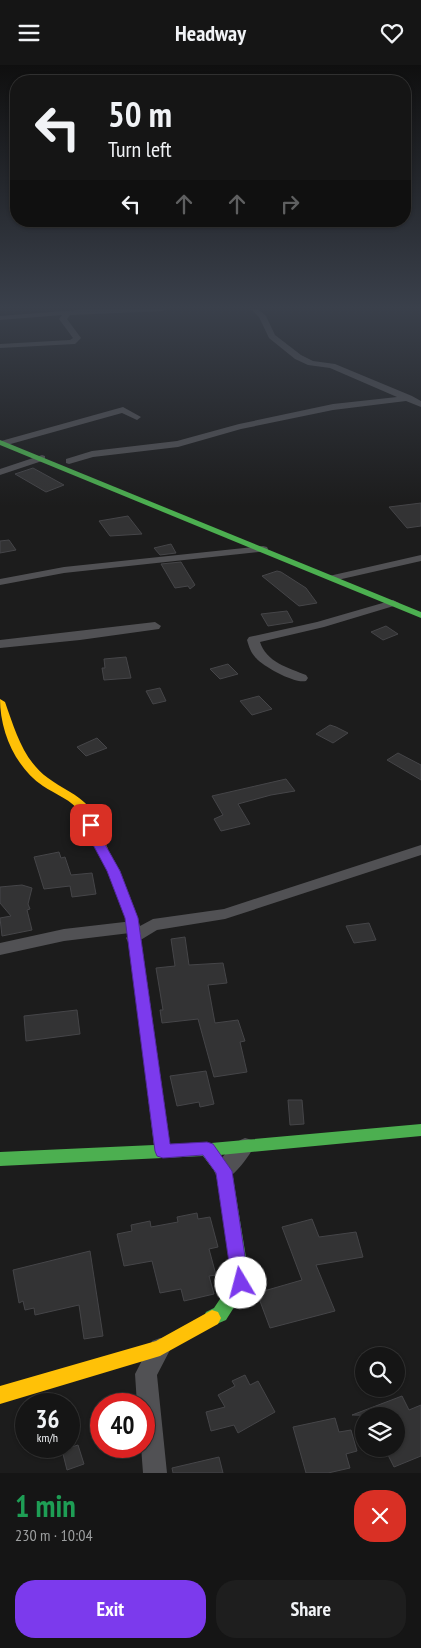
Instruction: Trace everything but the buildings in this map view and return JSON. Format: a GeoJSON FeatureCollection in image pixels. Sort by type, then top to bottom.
{"type":"FeatureCollection","features":[{"type":"Feature","properties":{"kind":"street"},"geometry":{"type":"LineString","coordinates":[[352,375],[421,404]]}},
{"type":"Feature","properties":{"kind":"street"},"geometry":{"type":"LineString","coordinates":[[69,461],[92,454],[178,444],[281,417],[403,397]]}},
{"type":"Feature","properties":{"kind":"street"},"geometry":{"type":"LineString","coordinates":[[2,442],[123,410],[137,417]]}},
{"type":"Feature","properties":{"kind":"street"},"geometry":{"type":"LineString","coordinates":[[2,442],[333,578],[349,579],[410,559],[421,558]]}},
{"type":"Feature","properties":{"kind":"street"},"geometry":{"type":"LineString","coordinates":[[0,472],[42,458]]}},
{"type":"Feature","properties":{"kind":"street"},"geometry":{"type":"LineString","coordinates":[[0,582],[64,570],[263,549]]}},
{"type":"Feature","properties":{"kind":"street"},"geometry":{"type":"LineString","coordinates":[[349,579],[421,615]]}},
{"type":"Feature","properties":{"kind":"street"},"geometry":{"type":"LineString","coordinates":[[302,678],[271,665],[255,650],[253,640],[320,625],[394,603]]}},
{"type":"Feature","properties":{"kind":"street"},"geometry":{"type":"LineString","coordinates":[[0,644],[80,636],[155,625]]}},
{"type":"Feature","properties":{"kind":"street"},"geometry":{"type":"LineString","coordinates":[[0,703],[25,763],[41,779],[59,789],[86,811],[96,839],[114,871],[133,927],[163,1151]]}},
{"type":"Feature","properties":{"kind":"street"},"geometry":{"type":"LineString","coordinates":[[0,949],[64,935],[154,925],[225,914],[421,850]]}},
{"type":"Feature","properties":{"kind":"street"},"geometry":{"type":"LineString","coordinates":[[0,1159],[207,1149],[323,1141],[421,1130]]}},
{"type":"Feature","properties":{"kind":"street"},"geometry":{"type":"LineString","coordinates":[[224,1171],[245,1146]]}},
{"type":"Feature","properties":{"kind":"street"},"geometry":{"type":"LineString","coordinates":[[0,1395],[160,1349],[220,1314],[241,1283],[224,1171],[207,1149]]}},
{"type":"Feature","properties":{"kind":"street"},"geometry":{"type":"LineString","coordinates":[[155,1473],[146,1373],[160,1349]]}},
{"type":"Feature","properties":{"kind":"street"},"geometry":{"type":"LineString","coordinates":[[130,1357],[146,1373]]}},
{"type":"Feature","properties":{"kind":"traffic: fast"},"geometry":{"type":"LineString","coordinates":[[0,442],[421,615]]}},
{"type":"Feature","properties":{"kind":"traffic: fast"},"geometry":{"type":"LineString","coordinates":[[102,849],[114,871],[132,918],[163,1151]]}},
{"type":"Feature","properties":{"kind":"traffic: fast"},"geometry":{"type":"LineString","coordinates":[[0,1159],[211,1149],[421,1130]]}},
{"type":"Feature","properties":{"kind":"traffic: fast"},"geometry":{"type":"LineString","coordinates":[[207,1149],[224,1171],[241,1282],[220,1314],[212,1318]]}},
{"type":"Feature","properties":{"kind":"traffic: slow"},"geometry":{"type":"LineString","coordinates":[[0,702],[15,744],[26,763],[46,783],[81,805],[90,818],[102,849]]}},
{"type":"Feature","properties":{"kind":"traffic: slow"},"geometry":{"type":"LineString","coordinates":[[0,1395],[160,1348],[212,1318]]}},
{"type":"Feature","properties":{"kind":"route"},"geometry":{"type":"LineString","coordinates":[[91,825],[96,839],[114,871],[132,918],[163,1151],[207,1149],[224,1171],[241,1283]]}}]}
